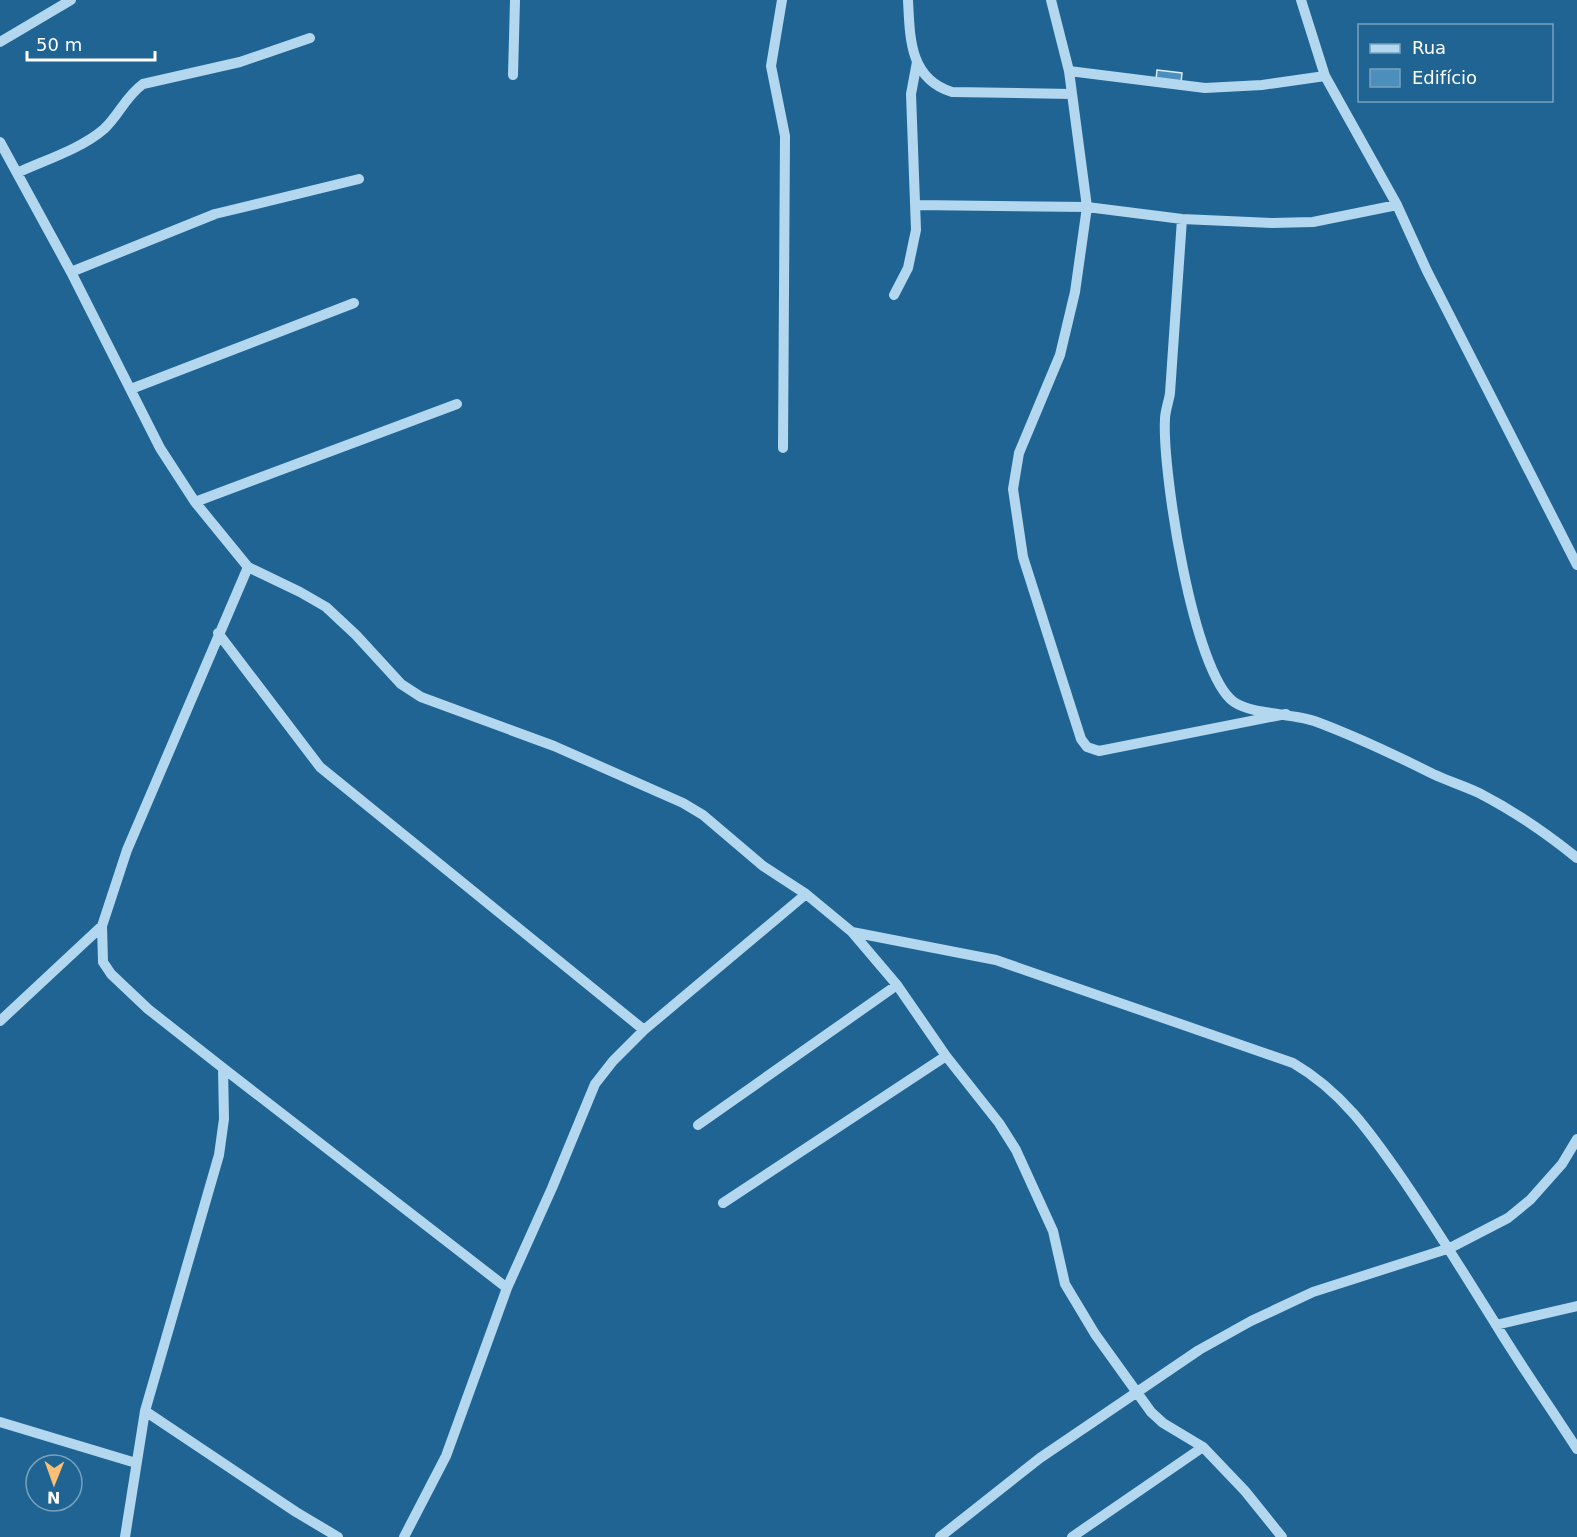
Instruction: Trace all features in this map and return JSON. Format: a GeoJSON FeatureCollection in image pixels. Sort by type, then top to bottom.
{"type":"FeatureCollection","features":[{"type":"Feature","properties":{"kind":"street"},"geometry":{"type":"LineString","coordinates":[[0,42],[71,0]]}},
{"type":"Feature","properties":{"kind":"street"},"geometry":{"type":"LineString","coordinates":[[513,75],[514,0]]}},
{"type":"Feature","properties":{"kind":"street"},"geometry":{"type":"LineString","coordinates":[[782,0],[771,66],[785,136],[783,448]]}},
{"type":"Feature","properties":{"kind":"street"},"geometry":{"type":"LineString","coordinates":[[908,0],[911,51],[936,85],[952,92],[1072,94]]}},
{"type":"Feature","properties":{"kind":"street"},"geometry":{"type":"LineString","coordinates":[[1051,0],[1069,71],[1087,207],[1075,292],[1060,356],[1019,453],[1013,489],[1023,556],[1081,739],[1087,747],[1099,751],[1286,714]]}},
{"type":"Feature","properties":{"kind":"street"},"geometry":{"type":"LineString","coordinates":[[1301,0],[1325,76],[1397,205],[1427,271],[1577,565]]}},
{"type":"Feature","properties":{"kind":"street"},"geometry":{"type":"LineString","coordinates":[[17,173],[101,131],[115,118],[133,91],[143,84],[240,62],[310,38]]}},
{"type":"Feature","properties":{"kind":"street"},"geometry":{"type":"LineString","coordinates":[[894,295],[908,268],[914,249],[916,206],[911,94],[917,62]]}},
{"type":"Feature","properties":{"kind":"street"},"geometry":{"type":"LineString","coordinates":[[1069,71],[1205,88],[1325,76]]}},
{"type":"Feature","properties":{"kind":"street"},"geometry":{"type":"LineString","coordinates":[[0,142],[71,272],[159,448],[195,502],[248,567],[326,607],[356,634],[401,684],[421,697],[554,746],[683,803],[717,826],[763,866],[806,894],[852,932],[897,985],[946,1056],[999,1123],[1016,1150],[1053,1231],[1065,1284],[1084,1318],[1137,1394],[1163,1423],[1203,1447],[1245,1491],[1282,1537]]}},
{"type":"Feature","properties":{"kind":"street"},"geometry":{"type":"LineString","coordinates":[[71,272],[215,214],[359,179]]}},
{"type":"Feature","properties":{"kind":"street"},"geometry":{"type":"LineString","coordinates":[[916,206],[1087,207],[1182,219],[1272,223],[1313,222],[1397,205]]}},
{"type":"Feature","properties":{"kind":"street"},"geometry":{"type":"LineString","coordinates":[[1182,219],[1170,393],[1165,419],[1176,530],[1196,628],[1230,698],[1247,707],[1303,716],[1374,744],[1434,775],[1477,792],[1545,832],[1577,858]]}},
{"type":"Feature","properties":{"kind":"street"},"geometry":{"type":"LineString","coordinates":[[131,389],[354,303]]}},
{"type":"Feature","properties":{"kind":"street"},"geometry":{"type":"LineString","coordinates":[[195,502],[457,404]]}},
{"type":"Feature","properties":{"kind":"street"},"geometry":{"type":"LineString","coordinates":[[248,567],[127,850],[102,926],[103,962],[111,974],[148,1009],[507,1288]]}},
{"type":"Feature","properties":{"kind":"street"},"geometry":{"type":"LineString","coordinates":[[218,633],[320,767],[644,1030]]}},
{"type":"Feature","properties":{"kind":"street"},"geometry":{"type":"LineString","coordinates":[[404,1537],[446,1456],[507,1288],[595,1084],[644,1030],[806,894]]}},
{"type":"Feature","properties":{"kind":"street"},"geometry":{"type":"LineString","coordinates":[[0,1020],[102,926]]}},
{"type":"Feature","properties":{"kind":"street"},"geometry":{"type":"LineString","coordinates":[[852,932],[996,960],[1293,1063],[1322,1082],[1355,1114],[1450,1248],[1496,1325],[1577,1449]]}},
{"type":"Feature","properties":{"kind":"street"},"geometry":{"type":"LineString","coordinates":[[698,1125],[897,985]]}},
{"type":"Feature","properties":{"kind":"street"},"geometry":{"type":"LineString","coordinates":[[723,1203],[946,1056]]}},
{"type":"Feature","properties":{"kind":"street"},"geometry":{"type":"LineString","coordinates":[[125,1537],[145,1411],[219,1155],[224,1119],[223,1068]]}},
{"type":"Feature","properties":{"kind":"street"},"geometry":{"type":"LineString","coordinates":[[940,1537],[1040,1458],[1199,1350],[1261,1316],[1313,1292],[1450,1248],[1508,1218],[1530,1200],[1562,1164],[1577,1139]]}},
{"type":"Feature","properties":{"kind":"street"},"geometry":{"type":"LineString","coordinates":[[1496,1325],[1577,1305]]}},
{"type":"Feature","properties":{"kind":"street"},"geometry":{"type":"LineString","coordinates":[[145,1411],[296,1512],[338,1537]]}},
{"type":"Feature","properties":{"kind":"street"},"geometry":{"type":"LineString","coordinates":[[0,1422],[136,1462]]}},
{"type":"Feature","properties":{"kind":"street"},"geometry":{"type":"LineString","coordinates":[[1072,1537],[1203,1447]]}},
{"type":"Feature","properties":{"kind":"building"},"geometry":{"type":"Polygon","coordinates":[[[1157,70],[1182,73],[1181,83],[1156,80],[1157,70]]]}}]}
